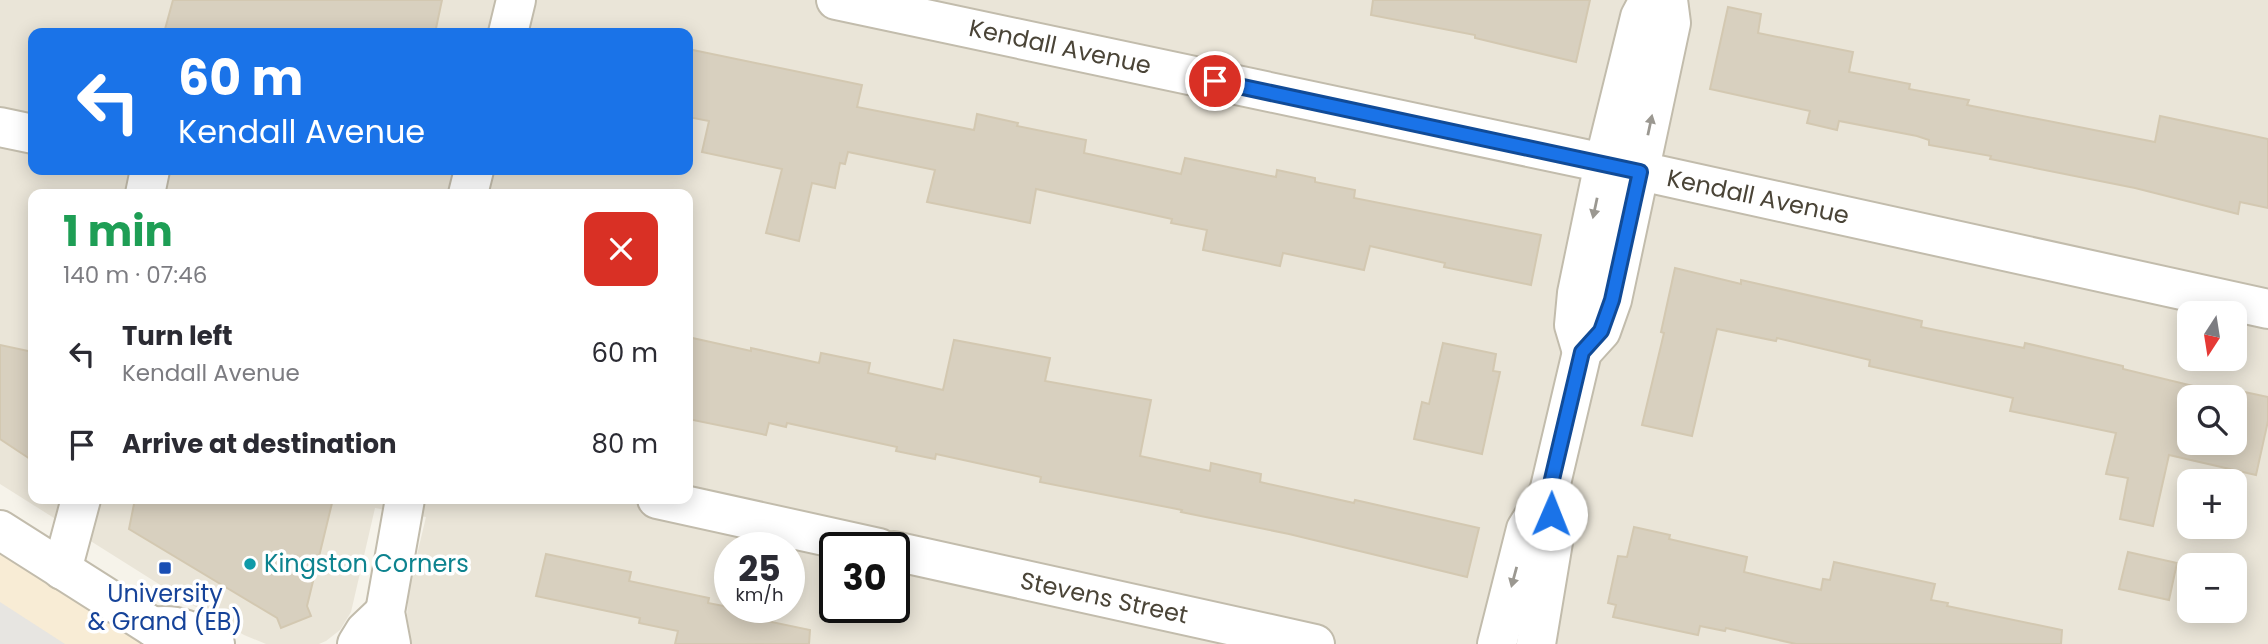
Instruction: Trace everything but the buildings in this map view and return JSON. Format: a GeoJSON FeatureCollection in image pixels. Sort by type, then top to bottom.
{"type":"FeatureCollection","features":[{"type":"Feature","properties":{"kind":"street"},"geometry":{"type":"LineString","coordinates":[[509,28],[516,0]]}},
{"type":"Feature","properties":{"kind":"street","name":"Kendall Avenue"},"geometry":{"type":"LineString","coordinates":[[836,0],[1622,167],[2268,309]]}},
{"type":"Feature","properties":{"kind":"street"},"geometry":{"type":"LineString","coordinates":[[1622,167],[1640,18],[1649,0]]}},
{"type":"Feature","properties":{"kind":"street"},"geometry":{"type":"LineString","coordinates":[[1497,644],[1527,529],[1549,492],[1582,352],[1574,325],[1577,293],[1671,23],[1668,0]]}},
{"type":"Feature","properties":{"kind":"street"},"geometry":{"type":"LineString","coordinates":[[0,127],[28,133]]}},
{"type":"Feature","properties":{"kind":"street"},"geometry":{"type":"LineString","coordinates":[[1536,644],[1554,536],[1549,492]]}},
{"type":"Feature","properties":{"kind":"street"},"geometry":{"type":"LineString","coordinates":[[62,570],[81,504]]}},
{"type":"Feature","properties":{"kind":"street"},"geometry":{"type":"LineString","coordinates":[[358,644],[365,631],[388,628],[404,504]]}},
{"type":"Feature","properties":{"kind":"street"},"geometry":{"type":"LineString","coordinates":[[680,504],[819,535]]}},
{"type":"Feature","properties":{"kind":"street"},"geometry":{"type":"LineString","coordinates":[[0,530],[155,636],[174,626],[196,632],[215,644]]}},
{"type":"Feature","properties":{"kind":"street","name":"Stevens Street"},"geometry":{"type":"LineString","coordinates":[[910,555],[1315,644]]}},
{"type":"Feature","properties":{"kind":"shaded area"},"geometry":{"type":"Polygon","coordinates":[[[0,0],[2268,0],[2268,644],[411,644],[407,615],[409,588],[426,517],[375,508],[351,612],[340,630],[319,644],[266,644],[244,635],[189,603],[32,504],[693,504],[693,189],[28,189],[28,502],[0,484],[0,0]]]}},
{"type":"Feature","properties":{"kind":"shaded area"},"geometry":{"type":"Polygon","coordinates":[[[0,530],[185,644],[0,644],[0,530]]]}},
{"type":"Feature","properties":{"kind":"shaded area"},"geometry":{"type":"Polygon","coordinates":[[[0,602],[65,644],[0,644],[0,602]]]}},
{"type":"Feature","properties":{"kind":"place","name":"Kingston Corners"},"geometry":{"type":"Point","coordinates":[250,564]}},
{"type":"Feature","properties":{"kind":"place","name":"University & Grand (EB)"},"geometry":{"type":"Point","coordinates":[165,568]}},
{"type":"Feature","properties":{"kind":"route"},"geometry":{"type":"LineString","coordinates":[[1215,81],[1640,172],[1612,300],[1601,331],[1582,352],[1549,492],[1551,514]]}}]}
